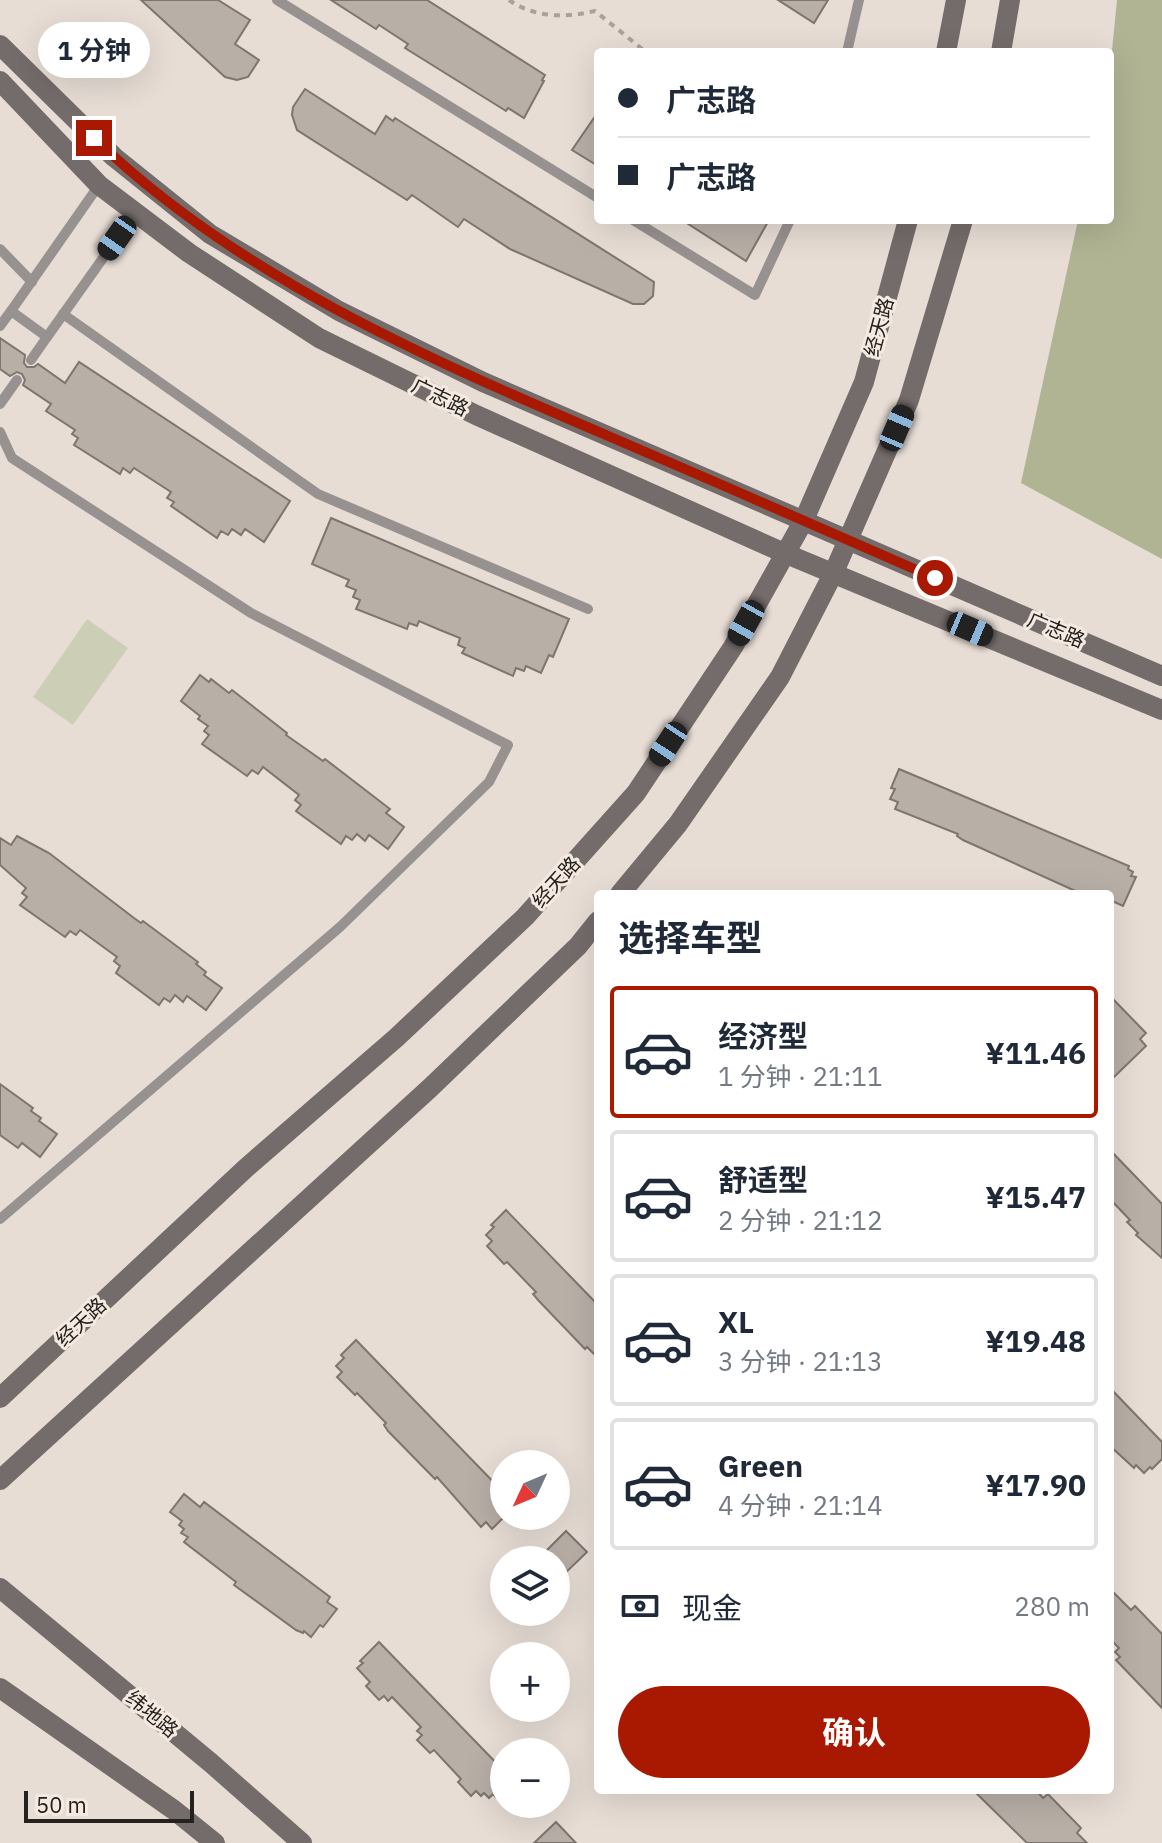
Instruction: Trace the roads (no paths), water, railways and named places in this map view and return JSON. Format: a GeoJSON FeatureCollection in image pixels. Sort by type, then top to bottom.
{"type":"FeatureCollection","features":[{"type":"Feature","properties":{"kind":"main road"},"geometry":{"type":"LineString","coordinates":[[947,48],[956,0]]}},
{"type":"Feature","properties":{"kind":"main road"},"geometry":{"type":"LineString","coordinates":[[1002,48],[1010,0]]}},
{"type":"Feature","properties":{"kind":"main road","name":"广志路"},"geometry":{"type":"LineString","coordinates":[[0,45],[114,157],[210,234],[339,311],[483,382],[1162,676]]}},
{"type":"Feature","properties":{"kind":"main road","name":"广志路"},"geometry":{"type":"LineString","coordinates":[[0,81],[99,185],[189,253],[319,338],[476,415],[784,553],[1162,710]]}},
{"type":"Feature","properties":{"kind":"main road","name":"经天路"},"geometry":{"type":"LineString","coordinates":[[0,1398],[246,1168],[396,1038],[525,917],[636,793],[733,647],[804,520],[864,382],[907,224]]}},
{"type":"Feature","properties":{"kind":"main road"},"geometry":{"type":"LineString","coordinates":[[623,890],[678,824],[780,677],[834,572],[909,400],[962,224]]}},
{"type":"Feature","properties":{"kind":"main road"},"geometry":{"type":"LineString","coordinates":[[0,1480],[430,1088],[578,946],[594,926]]}},
{"type":"Feature","properties":{"kind":"main road","name":"纬地路"},"geometry":{"type":"LineString","coordinates":[[0,1588],[211,1763],[302,1843]]}},
{"type":"Feature","properties":{"kind":"main road"},"geometry":{"type":"LineString","coordinates":[[0,1688],[174,1810],[215,1843]]}},
{"type":"Feature","properties":{"kind":"lane"},"geometry":{"type":"LineString","coordinates":[[277,0],[594,196]]}},
{"type":"Feature","properties":{"kind":"lane"},"geometry":{"type":"LineString","coordinates":[[848,48],[859,0]]}},
{"type":"Feature","properties":{"kind":"lane"},"geometry":{"type":"LineString","coordinates":[[0,326],[99,185]]}},
{"type":"Feature","properties":{"kind":"lane"},"geometry":{"type":"LineString","coordinates":[[31,360],[135,213]]}},
{"type":"Feature","properties":{"kind":"lane"},"geometry":{"type":"LineString","coordinates":[[640,224],[755,295],[788,224]]}},
{"type":"Feature","properties":{"kind":"lane"},"geometry":{"type":"LineString","coordinates":[[0,249],[32,282]]}},
{"type":"Feature","properties":{"kind":"lane"},"geometry":{"type":"LineString","coordinates":[[11,311],[47,337]]}},
{"type":"Feature","properties":{"kind":"lane"},"geometry":{"type":"LineString","coordinates":[[63,314],[318,494],[588,609]]}},
{"type":"Feature","properties":{"kind":"lane"},"geometry":{"type":"LineString","coordinates":[[0,404],[17,380]]}},
{"type":"Feature","properties":{"kind":"lane"},"geometry":{"type":"LineString","coordinates":[[0,432],[12,458],[251,613],[508,745],[489,782],[340,927],[0,1219]]}}]}
